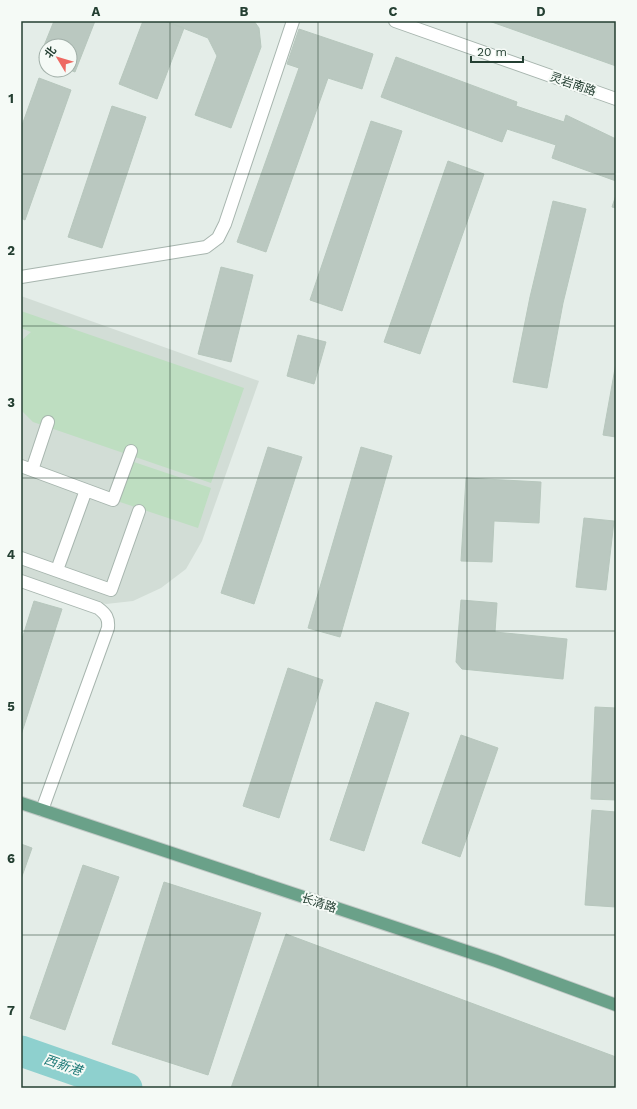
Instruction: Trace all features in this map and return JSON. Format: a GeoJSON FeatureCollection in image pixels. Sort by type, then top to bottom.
{"type":"FeatureCollection","features":[{"type":"Feature","properties":{"kind":"main road","name":"长清路"},"geometry":{"type":"LineString","coordinates":[[21,803],[496,961],[616,1005]]}},
{"type":"Feature","properties":{"kind":"street"},"geometry":{"type":"LineString","coordinates":[[21,278],[206,247],[218,238],[225,224],[293,21]]}},
{"type":"Feature","properties":{"kind":"street","name":"灵岩南路"},"geometry":{"type":"LineString","coordinates":[[395,21],[616,99]]}},
{"type":"Feature","properties":{"kind":"street"},"geometry":{"type":"LineString","coordinates":[[48,422],[26,468],[113,500],[131,451]]}},
{"type":"Feature","properties":{"kind":"street"},"geometry":{"type":"LineString","coordinates":[[57,570],[86,490]]}},
{"type":"Feature","properties":{"kind":"street"},"geometry":{"type":"LineString","coordinates":[[21,558],[111,590],[139,511]]}},
{"type":"Feature","properties":{"kind":"street"},"geometry":{"type":"LineString","coordinates":[[21,582],[98,608],[105,612],[108,620],[108,628],[42,810]]}},
{"type":"Feature","properties":{"kind":"shaded area"},"geometry":{"type":"Polygon","coordinates":[[[21,296],[259,381],[202,541],[186,569],[161,588],[133,601],[106,604],[74,596],[21,577],[21,296]]]}},
{"type":"Feature","properties":{"kind":"green space"},"geometry":{"type":"Polygon","coordinates":[[[21,311],[244,388],[211,483],[33,422],[21,410],[21,341],[31,332],[21,328],[21,311]]]}},
{"type":"Feature","properties":{"kind":"green space"},"geometry":{"type":"Polygon","coordinates":[[[131,461],[211,488],[198,528],[117,501],[131,461]]]}},
{"type":"Feature","properties":{"kind":"building"},"geometry":{"type":"Polygon","coordinates":[[[54,21],[95,21],[78,64],[78,38],[47,38],[54,21]]]}},
{"type":"Feature","properties":{"kind":"building"},"geometry":{"type":"Polygon","coordinates":[[[143,21],[165,21],[184,28],[157,99],[119,84],[143,21]]]}},
{"type":"Feature","properties":{"kind":"building"},"geometry":{"type":"Polygon","coordinates":[[[165,21],[254,21],[259,28],[261,47],[231,128],[195,115],[217,56],[208,38],[165,21]]]}},
{"type":"Feature","properties":{"kind":"building"},"geometry":{"type":"Polygon","coordinates":[[[489,21],[616,21],[616,66],[489,21]]]}},
{"type":"Feature","properties":{"kind":"building"},"geometry":{"type":"Polygon","coordinates":[[[299,29],[373,54],[362,89],[328,78],[266,252],[237,242],[299,68],[287,64],[299,29]]]}},
{"type":"Feature","properties":{"kind":"building"},"geometry":{"type":"Polygon","coordinates":[[[396,57],[517,102],[516,106],[564,122],[566,115],[616,139],[616,181],[552,158],[556,145],[507,129],[502,142],[381,97],[396,57]]]}},
{"type":"Feature","properties":{"kind":"building"},"geometry":{"type":"Polygon","coordinates":[[[39,78],[71,90],[25,220],[21,218],[21,128],[39,78]]]}},
{"type":"Feature","properties":{"kind":"building"},"geometry":{"type":"Polygon","coordinates":[[[112,106],[146,117],[102,248],[68,237],[112,106]]]}},
{"type":"Feature","properties":{"kind":"building"},"geometry":{"type":"Polygon","coordinates":[[[371,121],[402,131],[342,311],[310,300],[371,121]]]}},
{"type":"Feature","properties":{"kind":"building"},"geometry":{"type":"Polygon","coordinates":[[[448,161],[484,174],[420,354],[384,342],[448,161]]]}},
{"type":"Feature","properties":{"kind":"building"},"geometry":{"type":"Polygon","coordinates":[[[616,195],[616,208],[612,207],[616,195]]]}},
{"type":"Feature","properties":{"kind":"building"},"geometry":{"type":"Polygon","coordinates":[[[553,201],[586,209],[563,303],[547,388],[513,382],[530,297],[553,201]]]}},
{"type":"Feature","properties":{"kind":"building"},"geometry":{"type":"Polygon","coordinates":[[[221,267],[253,275],[231,362],[198,354],[221,267]]]}},
{"type":"Feature","properties":{"kind":"building"},"geometry":{"type":"Polygon","coordinates":[[[298,335],[326,342],[314,384],[287,376],[298,335]]]}},
{"type":"Feature","properties":{"kind":"building"},"geometry":{"type":"Polygon","coordinates":[[[616,363],[616,437],[603,435],[616,363]]]}},
{"type":"Feature","properties":{"kind":"building"},"geometry":{"type":"Polygon","coordinates":[[[268,447],[302,457],[254,604],[221,593],[268,447]]]}},
{"type":"Feature","properties":{"kind":"building"},"geometry":{"type":"Polygon","coordinates":[[[361,447],[392,456],[340,637],[308,628],[361,447]]]}},
{"type":"Feature","properties":{"kind":"building"},"geometry":{"type":"Polygon","coordinates":[[[466,478],[541,482],[539,523],[494,521],[492,562],[461,561],[466,478]]]}},
{"type":"Feature","properties":{"kind":"building"},"geometry":{"type":"Polygon","coordinates":[[[584,518],[614,521],[606,590],[576,587],[584,518]]]}},
{"type":"Feature","properties":{"kind":"building"},"geometry":{"type":"Polygon","coordinates":[[[461,600],[497,603],[495,632],[567,639],[563,679],[462,669],[456,662],[461,600]]]}},
{"type":"Feature","properties":{"kind":"building"},"geometry":{"type":"Polygon","coordinates":[[[34,601],[62,609],[21,735],[21,642],[34,601]]]}},
{"type":"Feature","properties":{"kind":"building"},"geometry":{"type":"Polygon","coordinates":[[[288,668],[323,680],[279,818],[243,806],[288,668]]]}},
{"type":"Feature","properties":{"kind":"building"},"geometry":{"type":"Polygon","coordinates":[[[376,702],[409,713],[364,851],[330,840],[376,702]]]}},
{"type":"Feature","properties":{"kind":"building"},"geometry":{"type":"Polygon","coordinates":[[[595,707],[616,708],[616,800],[591,799],[595,707]]]}},
{"type":"Feature","properties":{"kind":"building"},"geometry":{"type":"Polygon","coordinates":[[[461,735],[498,748],[460,857],[422,843],[461,735]]]}},
{"type":"Feature","properties":{"kind":"building"},"geometry":{"type":"Polygon","coordinates":[[[592,810],[616,812],[616,907],[585,905],[592,810]]]}},
{"type":"Feature","properties":{"kind":"building"},"geometry":{"type":"Polygon","coordinates":[[[21,844],[32,848],[21,879],[21,844]]]}},
{"type":"Feature","properties":{"kind":"building"},"geometry":{"type":"Polygon","coordinates":[[[83,865],[119,877],[65,1030],[30,1018],[83,865]]]}},
{"type":"Feature","properties":{"kind":"building"},"geometry":{"type":"Polygon","coordinates":[[[164,882],[261,913],[208,1075],[112,1044],[164,882]]]}},
{"type":"Feature","properties":{"kind":"building"},"geometry":{"type":"Polygon","coordinates":[[[286,934],[616,1057],[616,1088],[231,1088],[286,934]]]}},
{"type":"Feature","properties":{"kind":"waterway","name":"西新港"},"geometry":{"type":"LineString","coordinates":[[21,1051],[127,1088]]}}]}
